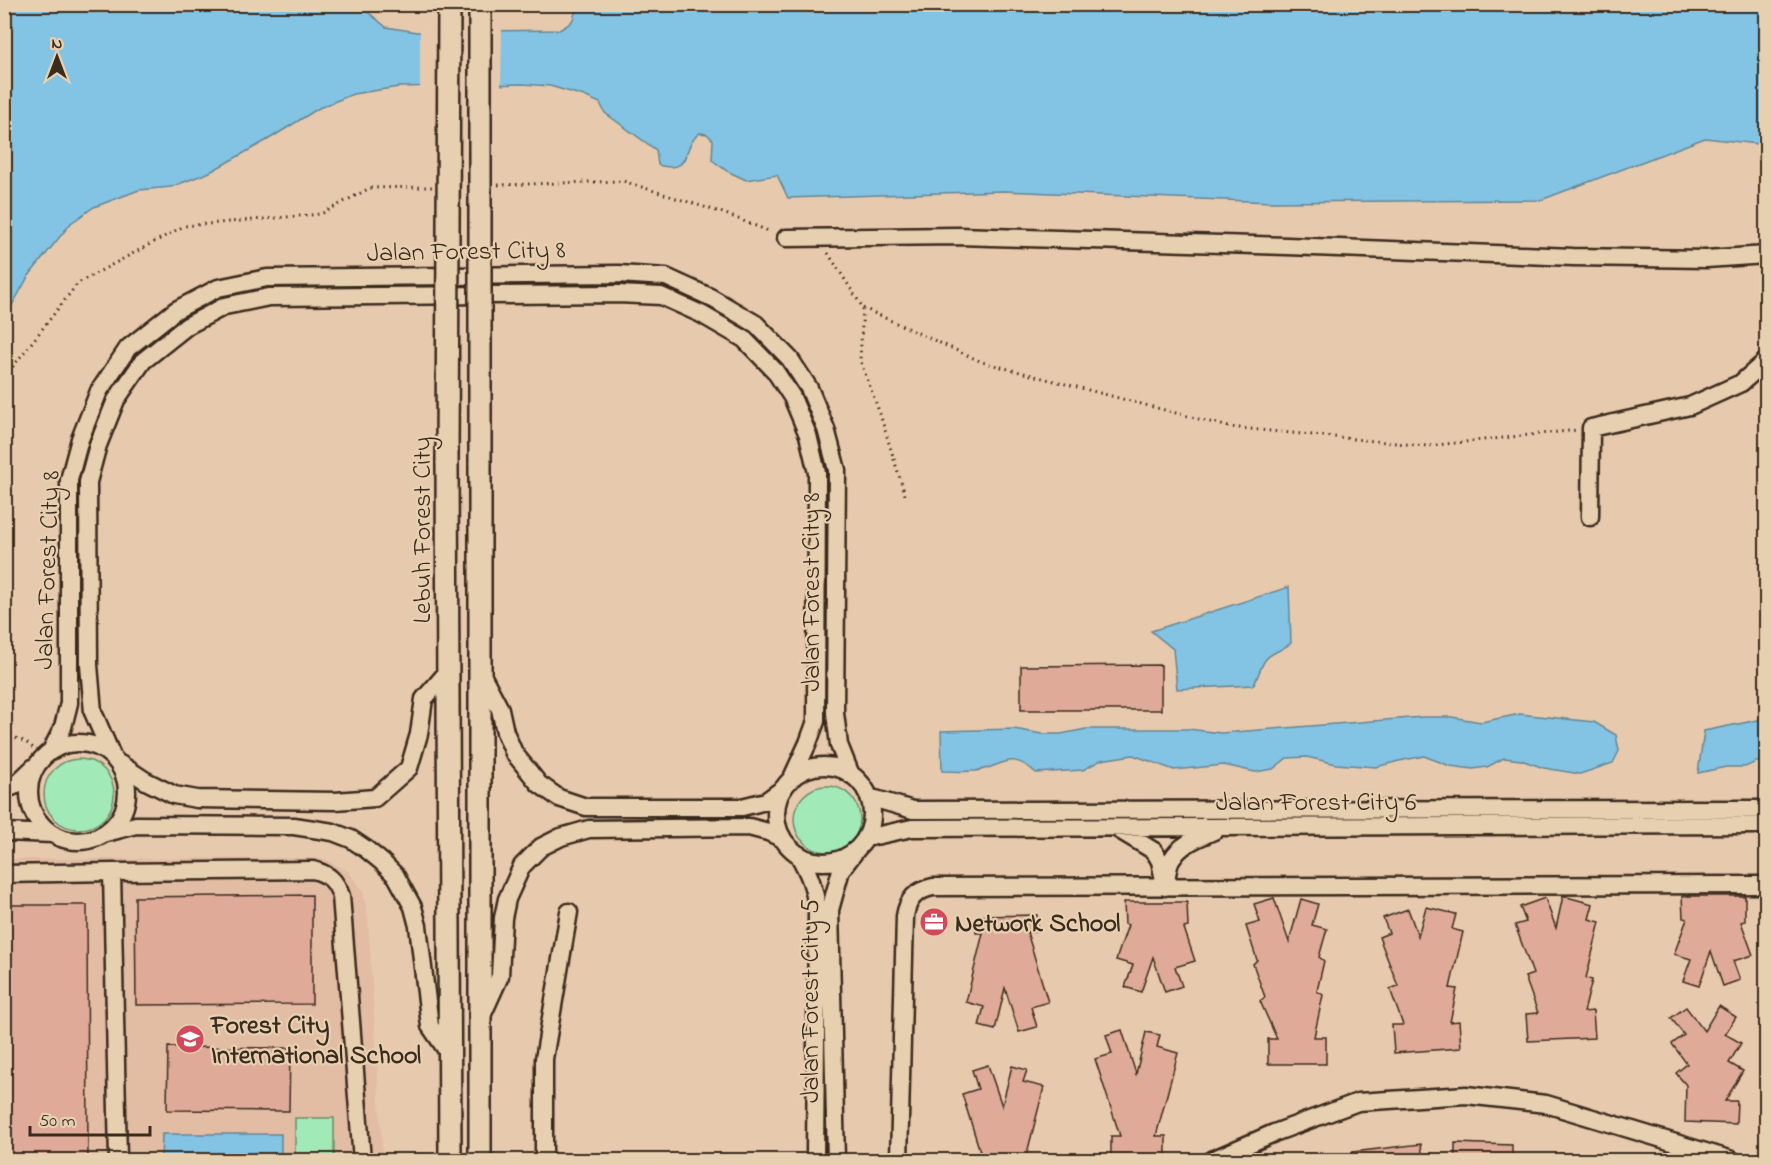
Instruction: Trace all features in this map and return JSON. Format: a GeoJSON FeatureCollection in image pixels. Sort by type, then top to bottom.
{"type":"FeatureCollection","features":[{"type":"Feature","properties":{"kind":"main road","name":"Lebuh Forest City"},"geometry":{"type":"LineString","coordinates":[[449,4],[447,462],[450,669],[450,1161]]}},
{"type":"Feature","properties":{"kind":"main road"},"geometry":{"type":"LineString","coordinates":[[480,4],[480,1161]]}},
{"type":"Feature","properties":{"kind":"street"},"geometry":{"type":"LineString","coordinates":[[786,238],[958,236],[1573,257],[1706,259],[1767,255]]}},
{"type":"Feature","properties":{"kind":"street","name":"Jalan Forest City 8"},"geometry":{"type":"LineString","coordinates":[[43,758],[63,728],[69,703],[69,480],[80,439],[99,391],[128,348],[176,310],[218,288],[267,278],[619,274],[666,277],[710,297],[756,324],[790,359],[809,388],[826,429],[837,470],[835,713],[839,745],[851,775]]}},
{"type":"Feature","properties":{"kind":"street","name":"Jalan Forest City 8"},"geometry":{"type":"LineString","coordinates":[[116,760],[93,712],[89,664],[88,482],[98,445],[116,400],[142,361],[187,326],[225,306],[269,297],[618,294],[661,296],[701,314],[744,339],[775,371],[792,397],[808,435],[817,473],[816,721],[788,784]]}},
{"type":"Feature","properties":{"kind":"street"},"geometry":{"type":"LineString","coordinates":[[1590,517],[1591,428],[1690,406],[1741,383],[1767,361]]}},
{"type":"Feature","properties":{"kind":"street"},"geometry":{"type":"LineString","coordinates":[[4,790],[14,786],[43,758],[72,743],[83,743],[104,749],[146,781],[174,795],[197,800],[336,801],[375,798],[409,768],[420,734],[424,699],[450,669]]}},
{"type":"Feature","properties":{"kind":"street"},"geometry":{"type":"LineString","coordinates":[[479,670],[500,709],[505,732],[514,753],[539,784],[559,798],[586,807],[742,807],[766,801],[810,769],[831,767],[851,775],[858,781],[869,797],[872,811],[871,825],[862,844],[839,860],[828,862],[807,859],[798,854],[783,839],[749,827],[589,829],[561,837],[541,848],[522,866],[507,899],[500,976],[479,1022]]}},
{"type":"Feature","properties":{"kind":"street"},"geometry":{"type":"LineString","coordinates":[[43,758],[29,788],[32,809],[44,827],[53,834]]}},
{"type":"Feature","properties":{"kind":"street"},"geometry":{"type":"LineString","coordinates":[[4,832],[53,834],[74,841],[96,838],[106,832],[114,825],[125,807],[127,785],[116,760]]}},
{"type":"Feature","properties":{"kind":"street"},"geometry":{"type":"LineString","coordinates":[[783,839],[776,818],[777,808],[788,784]]}},
{"type":"Feature","properties":{"kind":"street","name":"Jalan Forest City 6"},"geometry":{"type":"LineString","coordinates":[[869,797],[913,810],[1767,809]]}},
{"type":"Feature","properties":{"kind":"street"},"geometry":{"type":"LineString","coordinates":[[106,832],[136,825],[294,826],[333,832],[351,839],[382,862],[396,876],[413,908],[418,926],[430,1026],[450,1055]]}},
{"type":"Feature","properties":{"kind":"street","name":"Jalan Forest City 6"},"geometry":{"type":"LineString","coordinates":[[862,844],[912,828],[1767,825]]}},
{"type":"Feature","properties":{"kind":"street"},"geometry":{"type":"LineString","coordinates":[[1115,827],[1154,851],[1160,861],[1165,887]]}},
{"type":"Feature","properties":{"kind":"street"},"geometry":{"type":"LineString","coordinates":[[1165,887],[1171,860],[1181,849],[1193,840],[1223,827]]}},
{"type":"Feature","properties":{"kind":"street","name":"Jalan Forest City 5"},"geometry":{"type":"LineString","coordinates":[[836,1161],[830,910],[841,870],[862,844]]}},
{"type":"Feature","properties":{"kind":"street","name":"Jalan Forest City 5"},"geometry":{"type":"LineString","coordinates":[[798,854],[810,873],[817,910],[815,1161]]}},
{"type":"Feature","properties":{"kind":"street"},"geometry":{"type":"LineString","coordinates":[[4,874],[313,870],[332,878],[341,896],[362,1161]]}},
{"type":"Feature","properties":{"kind":"street"},"geometry":{"type":"LineString","coordinates":[[112,872],[118,1161]]}},
{"type":"Feature","properties":{"kind":"street"},"geometry":{"type":"LineString","coordinates":[[899,1161],[905,916],[907,905],[913,896],[922,890],[933,887],[1767,885]]}},
{"type":"Feature","properties":{"kind":"street"},"geometry":{"type":"LineString","coordinates":[[544,1161],[544,1059],[569,912]]}},
{"type":"Feature","properties":{"kind":"street"},"geometry":{"type":"LineString","coordinates":[[1212,1161],[1274,1132],[1358,1102],[1466,1095],[1546,1104],[1732,1161]]}},
{"type":"Feature","properties":{"kind":"path"},"geometry":{"type":"LineString","coordinates":[[863,308],[982,362],[1229,427],[1427,446],[1591,428]]}},
{"type":"Feature","properties":{"kind":"path"},"geometry":{"type":"LineString","coordinates":[[4,736],[30,744],[43,758]]}},
{"type":"Feature","properties":{"kind":"shaded area","name":"Forest City International School"},"geometry":{"type":"Polygon","coordinates":[[[4,859],[325,859],[348,871],[363,891],[368,918],[383,1160],[5,1160],[4,859]]]}},
{"type":"Feature","properties":{"kind":"green space"},"geometry":{"type":"Polygon","coordinates":[[[79,759],[92,762],[104,769],[111,781],[114,794],[111,807],[104,819],[92,826],[79,829],[66,826],[54,819],[47,807],[44,794],[47,781],[54,769],[66,762],[79,759]]]}},
{"type":"Feature","properties":{"kind":"green space"},"geometry":{"type":"Polygon","coordinates":[[[827,786],[840,788],[855,801],[860,819],[858,832],[845,847],[827,852],[814,850],[799,837],[794,819],[796,806],[809,791],[827,786]]]}},
{"type":"Feature","properties":{"kind":"green space"},"geometry":{"type":"Polygon","coordinates":[[[295,1118],[334,1118],[334,1160],[295,1160],[295,1118]]]}},
{"type":"Feature","properties":{"kind":"water"},"geometry":{"type":"Polygon","coordinates":[[[577,4],[1766,5],[1766,145],[1705,138],[1541,200],[1272,202],[1003,191],[788,198],[777,175],[746,180],[727,171],[712,160],[713,140],[707,134],[700,133],[694,139],[682,163],[669,167],[658,165],[656,150],[605,113],[600,103],[550,86],[523,84],[399,87],[353,94],[319,108],[210,172],[171,187],[139,190],[94,207],[71,223],[50,249],[28,277],[5,318],[5,5],[364,5],[368,12],[386,27],[417,32],[559,30],[572,20],[577,4]]]}},
{"type":"Feature","properties":{"kind":"water"},"geometry":{"type":"Polygon","coordinates":[[[1289,587],[1291,643],[1266,659],[1253,685],[1177,689],[1173,649],[1151,631],[1289,587]]]}},
{"type":"Feature","properties":{"kind":"water"},"geometry":{"type":"Polygon","coordinates":[[[1520,714],[1594,722],[1616,735],[1619,751],[1613,763],[1580,774],[1504,758],[1487,767],[1473,769],[1450,766],[1424,756],[1376,767],[1336,764],[1307,757],[1287,758],[1273,769],[1255,772],[1224,765],[1174,770],[1133,755],[1101,760],[1083,770],[1036,773],[1019,762],[1012,761],[975,771],[942,771],[941,731],[1014,729],[1042,734],[1061,734],[1086,729],[1188,729],[1221,733],[1423,717],[1452,717],[1481,722],[1520,714]]]}},
{"type":"Feature","properties":{"kind":"water"},"geometry":{"type":"Polygon","coordinates":[[[1766,715],[1766,762],[1698,773],[1704,731],[1758,720],[1766,715]]]}},
{"type":"Feature","properties":{"kind":"water"},"geometry":{"type":"Polygon","coordinates":[[[162,1134],[281,1134],[281,1160],[161,1160],[162,1134]]]}},
{"type":"Feature","properties":{"kind":"pier"},"geometry":{"type":"Polygon","coordinates":[[[502,28],[501,88],[420,90],[420,29],[502,28]]]}},
{"type":"Feature","properties":{"kind":"building"},"geometry":{"type":"Polygon","coordinates":[[[1161,665],[1161,710],[1021,710],[1021,666],[1161,665]]]}},
{"type":"Feature","properties":{"kind":"building"},"geometry":{"type":"Polygon","coordinates":[[[312,895],[312,1004],[136,1005],[135,897],[312,895]]]}},
{"type":"Feature","properties":{"kind":"building"},"geometry":{"type":"Polygon","coordinates":[[[1563,896],[1593,904],[1589,919],[1600,922],[1586,978],[1592,980],[1584,1012],[1593,1011],[1595,1038],[1528,1041],[1526,1014],[1538,1013],[1525,977],[1533,974],[1515,925],[1526,922],[1520,907],[1545,898],[1556,928],[1563,896]]]}},
{"type":"Feature","properties":{"kind":"building"},"geometry":{"type":"Polygon","coordinates":[[[1682,896],[1745,896],[1745,921],[1741,922],[1753,955],[1733,961],[1740,980],[1723,986],[1711,951],[1699,986],[1683,981],[1691,959],[1674,954],[1687,919],[1683,918],[1682,896]]]}},
{"type":"Feature","properties":{"kind":"building"},"geometry":{"type":"Polygon","coordinates":[[[1274,898],[1289,942],[1301,899],[1318,904],[1312,925],[1327,929],[1319,957],[1324,961],[1317,991],[1323,995],[1314,1037],[1326,1037],[1326,1064],[1268,1064],[1268,1039],[1277,1039],[1260,1001],[1265,997],[1253,964],[1257,960],[1246,926],[1260,922],[1254,904],[1274,898]]]}},
{"type":"Feature","properties":{"kind":"building"},"geometry":{"type":"Polygon","coordinates":[[[1124,902],[1187,902],[1188,927],[1184,928],[1195,961],[1175,967],[1182,986],[1165,992],[1153,957],[1141,992],[1125,987],[1133,965],[1116,960],[1128,925],[1125,924],[1124,902]]]}},
{"type":"Feature","properties":{"kind":"building"},"geometry":{"type":"Polygon","coordinates":[[[4,905],[87,905],[88,1161],[4,1161],[4,905]]]}},
{"type":"Feature","properties":{"kind":"building"},"geometry":{"type":"Polygon","coordinates":[[[1426,907],[1456,914],[1452,929],[1463,932],[1450,988],[1457,989],[1450,1022],[1459,1021],[1461,1048],[1394,1053],[1392,1025],[1403,1025],[1390,989],[1398,986],[1379,937],[1389,933],[1383,918],[1408,909],[1418,936],[1426,907]]]}},
{"type":"Feature","properties":{"kind":"building"},"geometry":{"type":"Polygon","coordinates":[[[1037,915],[1037,932],[1027,932],[1048,1002],[1031,1007],[1037,1027],[1019,1032],[1005,988],[995,1030],[979,1026],[984,1007],[966,1002],[983,933],[976,933],[976,916],[1037,915]]]}},
{"type":"Feature","properties":{"kind":"building"},"geometry":{"type":"Polygon","coordinates":[[[1719,1006],[1736,1017],[1725,1034],[1741,1043],[1729,1063],[1743,1071],[1725,1101],[1737,1101],[1736,1124],[1685,1122],[1686,1085],[1676,1073],[1687,1064],[1672,1044],[1684,1035],[1671,1018],[1686,1007],[1704,1031],[1719,1006]]]}},
{"type":"Feature","properties":{"kind":"building"},"geometry":{"type":"Polygon","coordinates":[[[1122,1030],[1136,1074],[1146,1032],[1160,1035],[1157,1047],[1178,1053],[1156,1136],[1166,1136],[1166,1156],[1111,1157],[1111,1136],[1120,1136],[1095,1059],[1112,1054],[1106,1035],[1122,1030]]]}},
{"type":"Feature","properties":{"kind":"building"},"geometry":{"type":"Polygon","coordinates":[[[168,1047],[290,1048],[289,1111],[167,1110],[168,1047]]]}},
{"type":"Feature","properties":{"kind":"building"},"geometry":{"type":"Polygon","coordinates":[[[988,1065],[1002,1106],[1012,1066],[1027,1070],[1023,1082],[1044,1087],[1025,1161],[983,1161],[962,1094],[978,1089],[972,1070],[988,1065]]]}},
{"type":"Feature","properties":{"kind":"building"},"geometry":{"type":"Polygon","coordinates":[[[1455,1143],[1512,1145],[1512,1161],[1455,1161],[1455,1143]]]}},
{"type":"Feature","properties":{"kind":"building"},"geometry":{"type":"Polygon","coordinates":[[[1421,1144],[1423,1161],[1353,1161],[1353,1152],[1421,1144]]]}},
{"type":"Feature","properties":{"kind":"place","name":"Network School"},"geometry":{"type":"Point","coordinates":[934,922]}},
{"type":"Feature","properties":{"kind":"place","name":"Forest City International School"},"geometry":{"type":"Point","coordinates":[190,1039]}}]}
